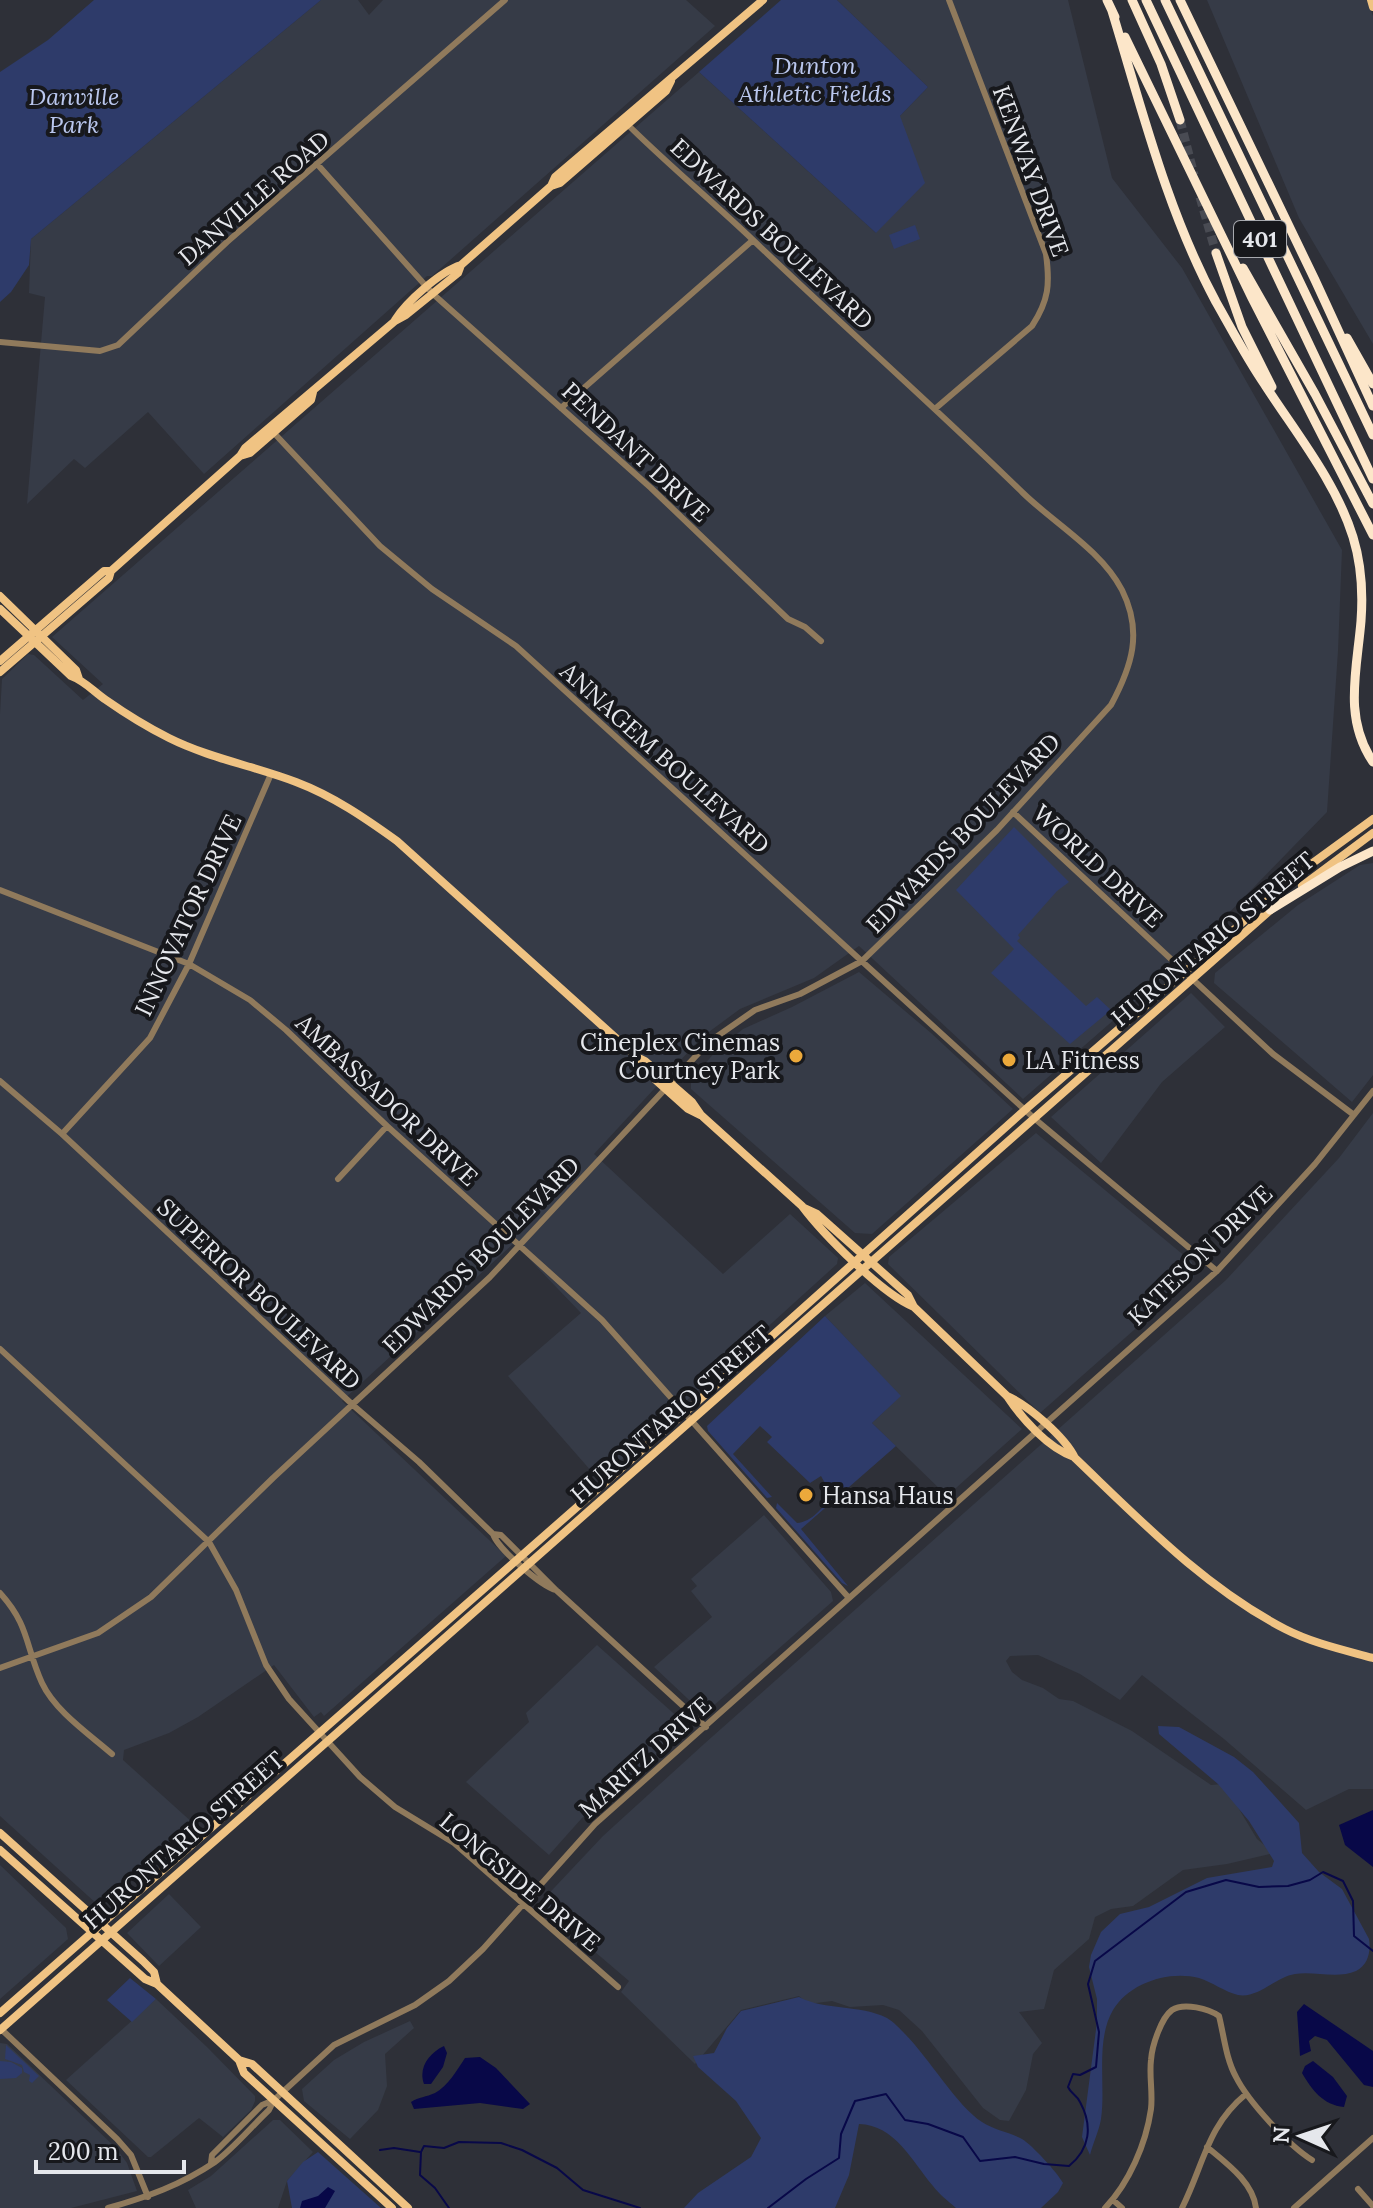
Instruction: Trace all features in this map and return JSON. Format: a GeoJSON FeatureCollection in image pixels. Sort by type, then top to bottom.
{"type":"FeatureCollection","features":[{"type":"Feature","properties":{"kind":"highway","name":"401"},"geometry":{"type":"LineString","coordinates":[[1107,0],[1373,535]]}},
{"type":"Feature","properties":{"kind":"highway"},"geometry":{"type":"LineString","coordinates":[[1132,0],[1161,64],[1180,120]]}},
{"type":"Feature","properties":{"kind":"highway","name":"401"},"geometry":{"type":"LineString","coordinates":[[1146,0],[1373,479]]}},
{"type":"Feature","properties":{"kind":"highway","name":"401"},"geometry":{"type":"LineString","coordinates":[[1165,0],[1373,435]]}},
{"type":"Feature","properties":{"kind":"highway","name":"401"},"geometry":{"type":"LineString","coordinates":[[1180,0],[1373,406]]}},
{"type":"Feature","properties":{"kind":"highway"},"geometry":{"type":"LineString","coordinates":[[1112,11],[1168,191],[1191,250],[1262,381],[1290,422]]}},
{"type":"Feature","properties":{"kind":"highway"},"geometry":{"type":"LineString","coordinates":[[1216,253],[1242,327],[1290,422],[1339,505],[1354,541],[1361,582],[1354,718],[1373,762]]}},
{"type":"Feature","properties":{"kind":"highway"},"geometry":{"type":"LineString","coordinates":[[1233,257],[1250,277],[1373,504]]}},
{"type":"Feature","properties":{"kind":"highway"},"geometry":{"type":"LineString","coordinates":[[1315,280],[1373,384]]}},
{"type":"Feature","properties":{"kind":"highway"},"geometry":{"type":"LineString","coordinates":[[1270,910],[1340,867],[1373,851]]}},
{"type":"Feature","properties":{"kind":"main road"},"geometry":{"type":"LineString","coordinates":[[0,661],[109,578],[111,571],[240,456],[245,448],[272,430],[306,396],[395,321],[401,311],[458,273],[461,265],[551,186],[560,183],[625,122],[666,91],[671,81],[763,0]]}},
{"type":"Feature","properties":{"kind":"main road"},"geometry":{"type":"LineString","coordinates":[[1371,0],[1373,7]]}},
{"type":"Feature","properties":{"kind":"main road"},"geometry":{"type":"LineString","coordinates":[[0,596],[71,676],[120,710],[168,738],[323,794],[360,814],[397,841],[669,1088],[692,1102],[701,1115],[803,1207],[817,1214],[868,1267],[908,1295],[914,1307],[1007,1396],[1015,1408],[1070,1447],[1075,1458],[1175,1551],[1246,1606],[1288,1630],[1373,1658]]}},
{"type":"Feature","properties":{"kind":"main road"},"geometry":{"type":"LineString","coordinates":[[0,609],[34,637]]}},
{"type":"Feature","properties":{"kind":"main road"},"geometry":{"type":"LineString","coordinates":[[0,672],[34,637]]}},
{"type":"Feature","properties":{"kind":"main road","name":"HURONTARIO STREET"},"geometry":{"type":"LineString","coordinates":[[0,2013],[1026,1109],[1303,870],[1373,819]]}},
{"type":"Feature","properties":{"kind":"main road","name":"HURONTARIO STREET"},"geometry":{"type":"LineString","coordinates":[[0,2029],[1270,910],[1373,833]]}},
{"type":"Feature","properties":{"kind":"main road"},"geometry":{"type":"LineString","coordinates":[[0,1833],[154,1972],[157,1984]]}},
{"type":"Feature","properties":{"kind":"main road"},"geometry":{"type":"LineString","coordinates":[[0,1850],[145,1979],[157,1984],[239,2060],[252,2064],[408,2208]]}},
{"type":"Feature","properties":{"kind":"main road"},"geometry":{"type":"LineString","coordinates":[[57,1902],[80,1929],[83,1941]]}},
{"type":"Feature","properties":{"kind":"main road"},"geometry":{"type":"LineString","coordinates":[[239,2060],[244,2073],[392,2208],[399,2200]]}},
{"type":"Feature","properties":{"kind":"street","name":"DANVILLE ROAD"},"geometry":{"type":"LineString","coordinates":[[0,342],[100,351],[118,345],[227,242],[505,0]]}},
{"type":"Feature","properties":{"kind":"street","name":"KENWAY DRIVE"},"geometry":{"type":"LineString","coordinates":[[936,408],[1032,326],[1043,310],[1050,281],[1046,254],[949,0]]}},
{"type":"Feature","properties":{"kind":"street","name":"EDWARDS BOULEVARD"},"geometry":{"type":"LineString","coordinates":[[0,1668],[105,1629],[151,1597],[273,1478],[354,1406],[522,1246],[709,1042],[755,1010],[800,994],[862,961],[951,878],[1111,705],[1127,674],[1134,642],[1130,611],[1121,589],[1106,567],[625,122]]}},
{"type":"Feature","properties":{"kind":"street","name":"PENDANT DRIVE"},"geometry":{"type":"LineString","coordinates":[[318,165],[430,291],[651,488],[788,619],[805,627],[821,641]]}},
{"type":"Feature","properties":{"kind":"street"},"geometry":{"type":"LineString","coordinates":[[561,408],[753,240]]}},
{"type":"Feature","properties":{"kind":"street","name":"ANNAGEM BOULEVARD"},"geometry":{"type":"LineString","coordinates":[[272,430],[375,542],[432,589],[516,646],[1035,1119],[1217,1271]]}},
{"type":"Feature","properties":{"kind":"street","name":"INNOVATOR DRIVE"},"geometry":{"type":"LineString","coordinates":[[62,1134],[150,1038],[189,964],[271,774]]}},
{"type":"Feature","properties":{"kind":"street","name":"WORLD DRIVE"},"geometry":{"type":"LineString","coordinates":[[1013,812],[1273,1054],[1354,1115]]}},
{"type":"Feature","properties":{"kind":"street","name":"AMBASSADOR DRIVE"},"geometry":{"type":"LineString","coordinates":[[0,890],[189,964],[250,1000],[602,1320],[849,1598]]}},
{"type":"Feature","properties":{"kind":"street","name":"SUPERIOR BOULEVARD"},"geometry":{"type":"LineString","coordinates":[[0,1081],[62,1134],[354,1406],[419,1462],[493,1534],[501,1535],[547,1588],[556,1590],[706,1727]]}},
{"type":"Feature","properties":{"kind":"street","name":"KATESON DRIVE"},"geometry":{"type":"LineString","coordinates":[[1041,1427],[1217,1271],[1315,1164],[1373,1091]]}},
{"type":"Feature","properties":{"kind":"street"},"geometry":{"type":"LineString","coordinates":[[338,1179],[387,1126]]}},
{"type":"Feature","properties":{"kind":"street","name":"LONGSIDE DRIVE"},"geometry":{"type":"LineString","coordinates":[[0,1349],[33,1376],[209,1542],[236,1590],[266,1665],[289,1699],[373,1788],[395,1807],[454,1843],[618,1987]]}},
{"type":"Feature","properties":{"kind":"street","name":"MARITZ DRIVE"},"geometry":{"type":"LineString","coordinates":[[148,2197],[200,2172],[211,2163],[212,2155],[262,2105],[274,2100],[334,2045],[388,2019],[441,1988],[483,1949],[595,1824],[1041,1427]]}},
{"type":"Feature","properties":{"kind":"street"},"geometry":{"type":"LineString","coordinates":[[0,1593],[20,1619],[43,1685],[63,1711],[112,1754]]}},
{"type":"Feature","properties":{"kind":"street"},"geometry":{"type":"LineString","coordinates":[[1105,2208],[1127,2181],[1145,2133],[1152,2108],[1150,2058],[1159,2032],[1174,2008],[1184,2006],[1212,2011],[1219,2016],[1235,2076],[1246,2094],[1297,2151],[1312,2160]]}},
{"type":"Feature","properties":{"kind":"street"},"geometry":{"type":"LineString","coordinates":[[0,2029],[131,2155],[148,2197],[108,2208]]}},
{"type":"Feature","properties":{"kind":"street"},"geometry":{"type":"LineString","coordinates":[[1182,2208],[1221,2117],[1246,2094]]}},
{"type":"Feature","properties":{"kind":"street"},"geometry":{"type":"LineString","coordinates":[[1294,2208],[1373,2138]]}},
{"type":"Feature","properties":{"kind":"street"},"geometry":{"type":"LineString","coordinates":[[1207,2147],[1247,2185],[1255,2197],[1256,2208]]}},
{"type":"Feature","properties":{"kind":"street"},"geometry":{"type":"LineString","coordinates":[[1358,2189],[1373,2206]]}},
{"type":"Feature","properties":{"kind":"street"},"geometry":{"type":"LineString","coordinates":[[1113,2200],[1122,2208]]}},
{"type":"Feature","properties":{"kind":"shaded area"},"geometry":{"type":"Polygon","coordinates":[[[321,0],[358,0],[369,15],[383,0],[686,0],[715,26],[204,474],[148,412],[85,468],[74,459],[27,504],[45,297],[29,293],[31,239],[321,0]]]}},
{"type":"Feature","properties":{"kind":"shaded area"},"geometry":{"type":"Polygon","coordinates":[[[837,0],[1068,0],[1112,178],[1182,268],[1342,550],[1327,812],[1185,958],[1023,1099],[859,946],[814,978],[740,1009],[702,1037],[594,1154],[723,1274],[790,1214],[838,1258],[837,1264],[599,1480],[508,1376],[581,1313],[514,1243],[342,1401],[506,1556],[324,1716],[321,1712],[314,1717],[274,1665],[198,1717],[169,1733],[124,1750],[123,1760],[194,1824],[148,1868],[98,1905],[0,1816],[2,679],[28,654],[34,655],[83,700],[103,684],[52,637],[699,72],[876,233],[900,116],[928,87],[837,0]]]}},
{"type":"Feature","properties":{"kind":"shaded area"},"geometry":{"type":"Polygon","coordinates":[[[1207,0],[1367,0],[1373,16],[1373,344],[1299,218],[1207,0]]]}},
{"type":"Feature","properties":{"kind":"shaded area"},"geometry":{"type":"Polygon","coordinates":[[[1373,863],[1373,1075],[1352,1102],[1214,983],[1215,973],[1298,905],[1360,865],[1373,863]]]}},
{"type":"Feature","properties":{"kind":"shaded area"},"geometry":{"type":"Polygon","coordinates":[[[859,972],[1013,1109],[872,1234],[855,1233],[691,1089],[691,1080],[716,1051],[743,1029],[859,972]]]}},
{"type":"Feature","properties":{"kind":"shaded area"},"geometry":{"type":"Polygon","coordinates":[[[1191,993],[1225,1027],[1162,1082],[1101,1163],[1051,1117],[1191,993]]]}},
{"type":"Feature","properties":{"kind":"shaded area"},"geometry":{"type":"Polygon","coordinates":[[[1373,1113],[1373,1789],[1349,1789],[1306,1810],[1224,1739],[1142,1675],[1120,1700],[1080,1674],[1038,1655],[1010,1656],[1006,1661],[1012,1672],[1022,1680],[1043,1688],[1059,1699],[1073,1701],[1132,1731],[1211,1785],[1224,1784],[1257,1839],[1274,1853],[1183,1870],[1133,1906],[1111,1909],[1095,1917],[1089,1939],[1054,1970],[1044,2009],[1019,2012],[1042,2043],[1033,2054],[1026,2090],[1009,2121],[1000,2120],[983,2108],[922,2031],[899,2010],[883,2005],[850,2007],[832,2001],[808,2004],[799,1996],[741,2010],[695,2064],[621,1992],[629,1981],[539,1904],[603,1836],[704,1744],[1226,1280],[1339,1158],[1373,1113]]]}},
{"type":"Feature","properties":{"kind":"shaded area"},"geometry":{"type":"Polygon","coordinates":[[[1036,1133],[1192,1262],[1194,1277],[1040,1413],[888,1264],[889,1257],[1036,1133]]]}},
{"type":"Feature","properties":{"kind":"shaded area"},"geometry":{"type":"Polygon","coordinates":[[[865,1283],[1022,1429],[947,1496],[872,1423],[900,1396],[825,1316],[865,1283]]]}},
{"type":"Feature","properties":{"kind":"shaded area"},"geometry":{"type":"Polygon","coordinates":[[[764,1515],[831,1592],[833,1601],[704,1714],[654,1667],[712,1617],[691,1591],[697,1586],[691,1579],[764,1515]]]}},
{"type":"Feature","properties":{"kind":"shaded area"},"geometry":{"type":"Polygon","coordinates":[[[597,1645],[681,1720],[684,1731],[582,1818],[549,1855],[466,1782],[529,1722],[526,1713],[597,1645]]]}},
{"type":"Feature","properties":{"kind":"shaded area"},"geometry":{"type":"Polygon","coordinates":[[[1373,1810],[1373,1867],[1345,1845],[1339,1825],[1373,1810]]]}},
{"type":"Feature","properties":{"kind":"shaded area"},"geometry":{"type":"Polygon","coordinates":[[[0,1865],[66,1928],[68,1939],[0,1999],[0,1865]]]}},
{"type":"Feature","properties":{"kind":"shaded area"},"geometry":{"type":"Polygon","coordinates":[[[169,1894],[201,1927],[159,1966],[127,1933],[169,1894]]]}},
{"type":"Feature","properties":{"kind":"shaded area"},"geometry":{"type":"Polygon","coordinates":[[[156,1999],[255,2096],[255,2101],[251,2110],[223,2137],[199,2118],[148,2157],[66,2080],[156,1999]]]}},
{"type":"Feature","properties":{"kind":"shaded area"},"geometry":{"type":"Polygon","coordinates":[[[1304,2004],[1373,2051],[1373,2087],[1364,2085],[1327,2040],[1315,2036],[1309,2041],[1311,2051],[1300,2056],[1297,2012],[1304,2004]]]}},
{"type":"Feature","properties":{"kind":"shaded area"},"geometry":{"type":"Polygon","coordinates":[[[410,2021],[414,2028],[385,2054],[387,2086],[378,2110],[350,2139],[304,2101],[302,2089],[334,2060],[410,2021]]]}},
{"type":"Feature","properties":{"kind":"shaded area"},"geometry":{"type":"Polygon","coordinates":[[[0,2043],[7,2044],[116,2148],[127,2163],[137,2191],[71,2208],[0,2208],[0,2043]]]}},
{"type":"Feature","properties":{"kind":"shaded area"},"geometry":{"type":"Polygon","coordinates":[[[444,2046],[447,2053],[443,2067],[431,2084],[424,2084],[422,2072],[426,2062],[444,2046]]]}},
{"type":"Feature","properties":{"kind":"shaded area"},"geometry":{"type":"Polygon","coordinates":[[[480,2057],[496,2068],[530,2104],[523,2109],[480,2103],[414,2109],[411,2102],[440,2090],[465,2058],[480,2057]]]}},
{"type":"Feature","properties":{"kind":"shaded area"},"geometry":{"type":"Polygon","coordinates":[[[1313,2061],[1333,2077],[1347,2096],[1344,2107],[1324,2100],[1314,2091],[1302,2073],[1305,2066],[1313,2061]]]}},
{"type":"Feature","properties":{"kind":"shaded area"},"geometry":{"type":"Polygon","coordinates":[[[273,2120],[280,2120],[313,2152],[287,2181],[278,2208],[196,2208],[188,2190],[211,2176],[273,2120]]]}},
{"type":"Feature","properties":{"kind":"shaded area"},"geometry":{"type":"Polygon","coordinates":[[[328,2187],[335,2191],[325,2208],[300,2208],[302,2201],[318,2196],[328,2187]]]}},
{"type":"Feature","properties":{"kind":"green space","name":"Danville Park"},"geometry":{"type":"Polygon","coordinates":[[[94,0],[321,0],[31,239],[29,265],[11,292],[0,302],[0,72],[48,40],[94,0]]]}},
{"type":"Feature","properties":{"kind":"green space","name":"Dunton Athletic Fields"},"geometry":{"type":"Polygon","coordinates":[[[781,0],[837,0],[928,87],[900,116],[925,183],[876,233],[699,72],[781,0]]]}},
{"type":"Feature","properties":{"kind":"green space"},"geometry":{"type":"Polygon","coordinates":[[[915,225],[920,239],[894,249],[889,235],[915,225]]]}},
{"type":"Feature","properties":{"kind":"green space"},"geometry":{"type":"Polygon","coordinates":[[[1014,827],[1069,882],[1057,891],[1018,935],[1020,938],[1017,941],[1086,1006],[1097,997],[1111,1010],[1070,1044],[991,973],[1014,949],[956,890],[1014,827]]]}},
{"type":"Feature","properties":{"kind":"green space"},"geometry":{"type":"Polygon","coordinates":[[[825,1316],[901,1396],[872,1423],[896,1446],[801,1529],[848,1586],[776,1508],[777,1503],[797,1523],[812,1517],[832,1496],[821,1476],[810,1483],[767,1442],[772,1437],[760,1426],[733,1454],[772,1497],[767,1498],[708,1431],[707,1426],[825,1316]]]}},
{"type":"Feature","properties":{"kind":"green space"},"geometry":{"type":"Polygon","coordinates":[[[1158,1726],[1179,1727],[1234,1757],[1253,1772],[1299,1823],[1302,1853],[1319,1872],[1342,1889],[1369,1939],[1369,1953],[1366,1962],[1356,1971],[1295,1974],[1252,1994],[1233,1994],[1199,1978],[1187,1976],[1163,1977],[1129,1992],[1113,2010],[1104,2035],[1101,2119],[1090,2155],[1082,2137],[1097,2022],[1097,1999],[1089,1967],[1101,1932],[1120,1914],[1149,1907],[1207,1878],[1272,1867],[1274,1861],[1249,1821],[1218,1784],[1159,1734],[1158,1726]]]}},
{"type":"Feature","properties":{"kind":"green space"},"geometry":{"type":"Polygon","coordinates":[[[130,1978],[156,1999],[132,2022],[107,2000],[130,1978]]]}},
{"type":"Feature","properties":{"kind":"green space"},"geometry":{"type":"Polygon","coordinates":[[[799,1997],[820,2004],[865,2011],[892,2021],[972,2115],[987,2125],[1022,2139],[1038,2153],[1063,2183],[1058,2192],[1041,2208],[956,2208],[935,2189],[893,2137],[872,2126],[859,2124],[849,2175],[835,2208],[684,2208],[698,2193],[751,2157],[761,2138],[736,2101],[698,2067],[693,2056],[714,2053],[727,2028],[741,2011],[799,1997]]]}},
{"type":"Feature","properties":{"kind":"green space"},"geometry":{"type":"Polygon","coordinates":[[[6,2045],[39,2076],[32,2083],[22,2065],[5,2059],[6,2045]]]}},
{"type":"Feature","properties":{"kind":"green space"},"geometry":{"type":"Polygon","coordinates":[[[0,2061],[22,2068],[22,2073],[16,2078],[0,2079],[0,2061]]]}},
{"type":"Feature","properties":{"kind":"green space"},"geometry":{"type":"Polygon","coordinates":[[[318,2152],[381,2208],[292,2208],[287,2181],[303,2162],[318,2152]]]}},
{"type":"Feature","properties":{"kind":"waterway"},"geometry":{"type":"LineString","coordinates":[[768,2208],[839,2158],[841,2134],[855,2101],[886,2094],[905,2120],[928,2124],[963,2137],[980,2161],[1015,2157],[1069,2166],[1085,2145],[1088,2128],[1079,2100],[1068,2087],[1073,2074],[1080,2075],[1096,2067],[1099,2032],[1088,1984],[1095,1961],[1186,1892],[1226,1880],[1259,1887],[1288,1886],[1310,1880],[1323,1872],[1343,1881],[1353,1901],[1354,1936],[1373,1951]]}},
{"type":"Feature","properties":{"kind":"waterway"},"geometry":{"type":"LineString","coordinates":[[449,2208],[435,2188],[420,2175],[424,2146],[444,2148],[459,2142],[501,2143],[557,2168],[583,2190],[640,2208]]}},
{"type":"Feature","properties":{"kind":"waterway"},"geometry":{"type":"LineString","coordinates":[[380,2150],[394,2148],[420,2152]]}},
{"type":"Feature","properties":{"kind":"tunnel"},"geometry":{"type":"LineString","coordinates":[[1180,120],[1194,175]]}},
{"type":"Feature","properties":{"kind":"tunnel"},"geometry":{"type":"LineString","coordinates":[[1200,197],[1216,253]]}},
{"type":"Feature","properties":{"kind":"place","name":"Cineplex Cinemas Courtney Park"},"geometry":{"type":"Point","coordinates":[796,1056]}},
{"type":"Feature","properties":{"kind":"place","name":"LA Fitness"},"geometry":{"type":"Point","coordinates":[1009,1060]}},
{"type":"Feature","properties":{"kind":"place","name":"Hansa Haus"},"geometry":{"type":"Point","coordinates":[806,1495]}}]}
